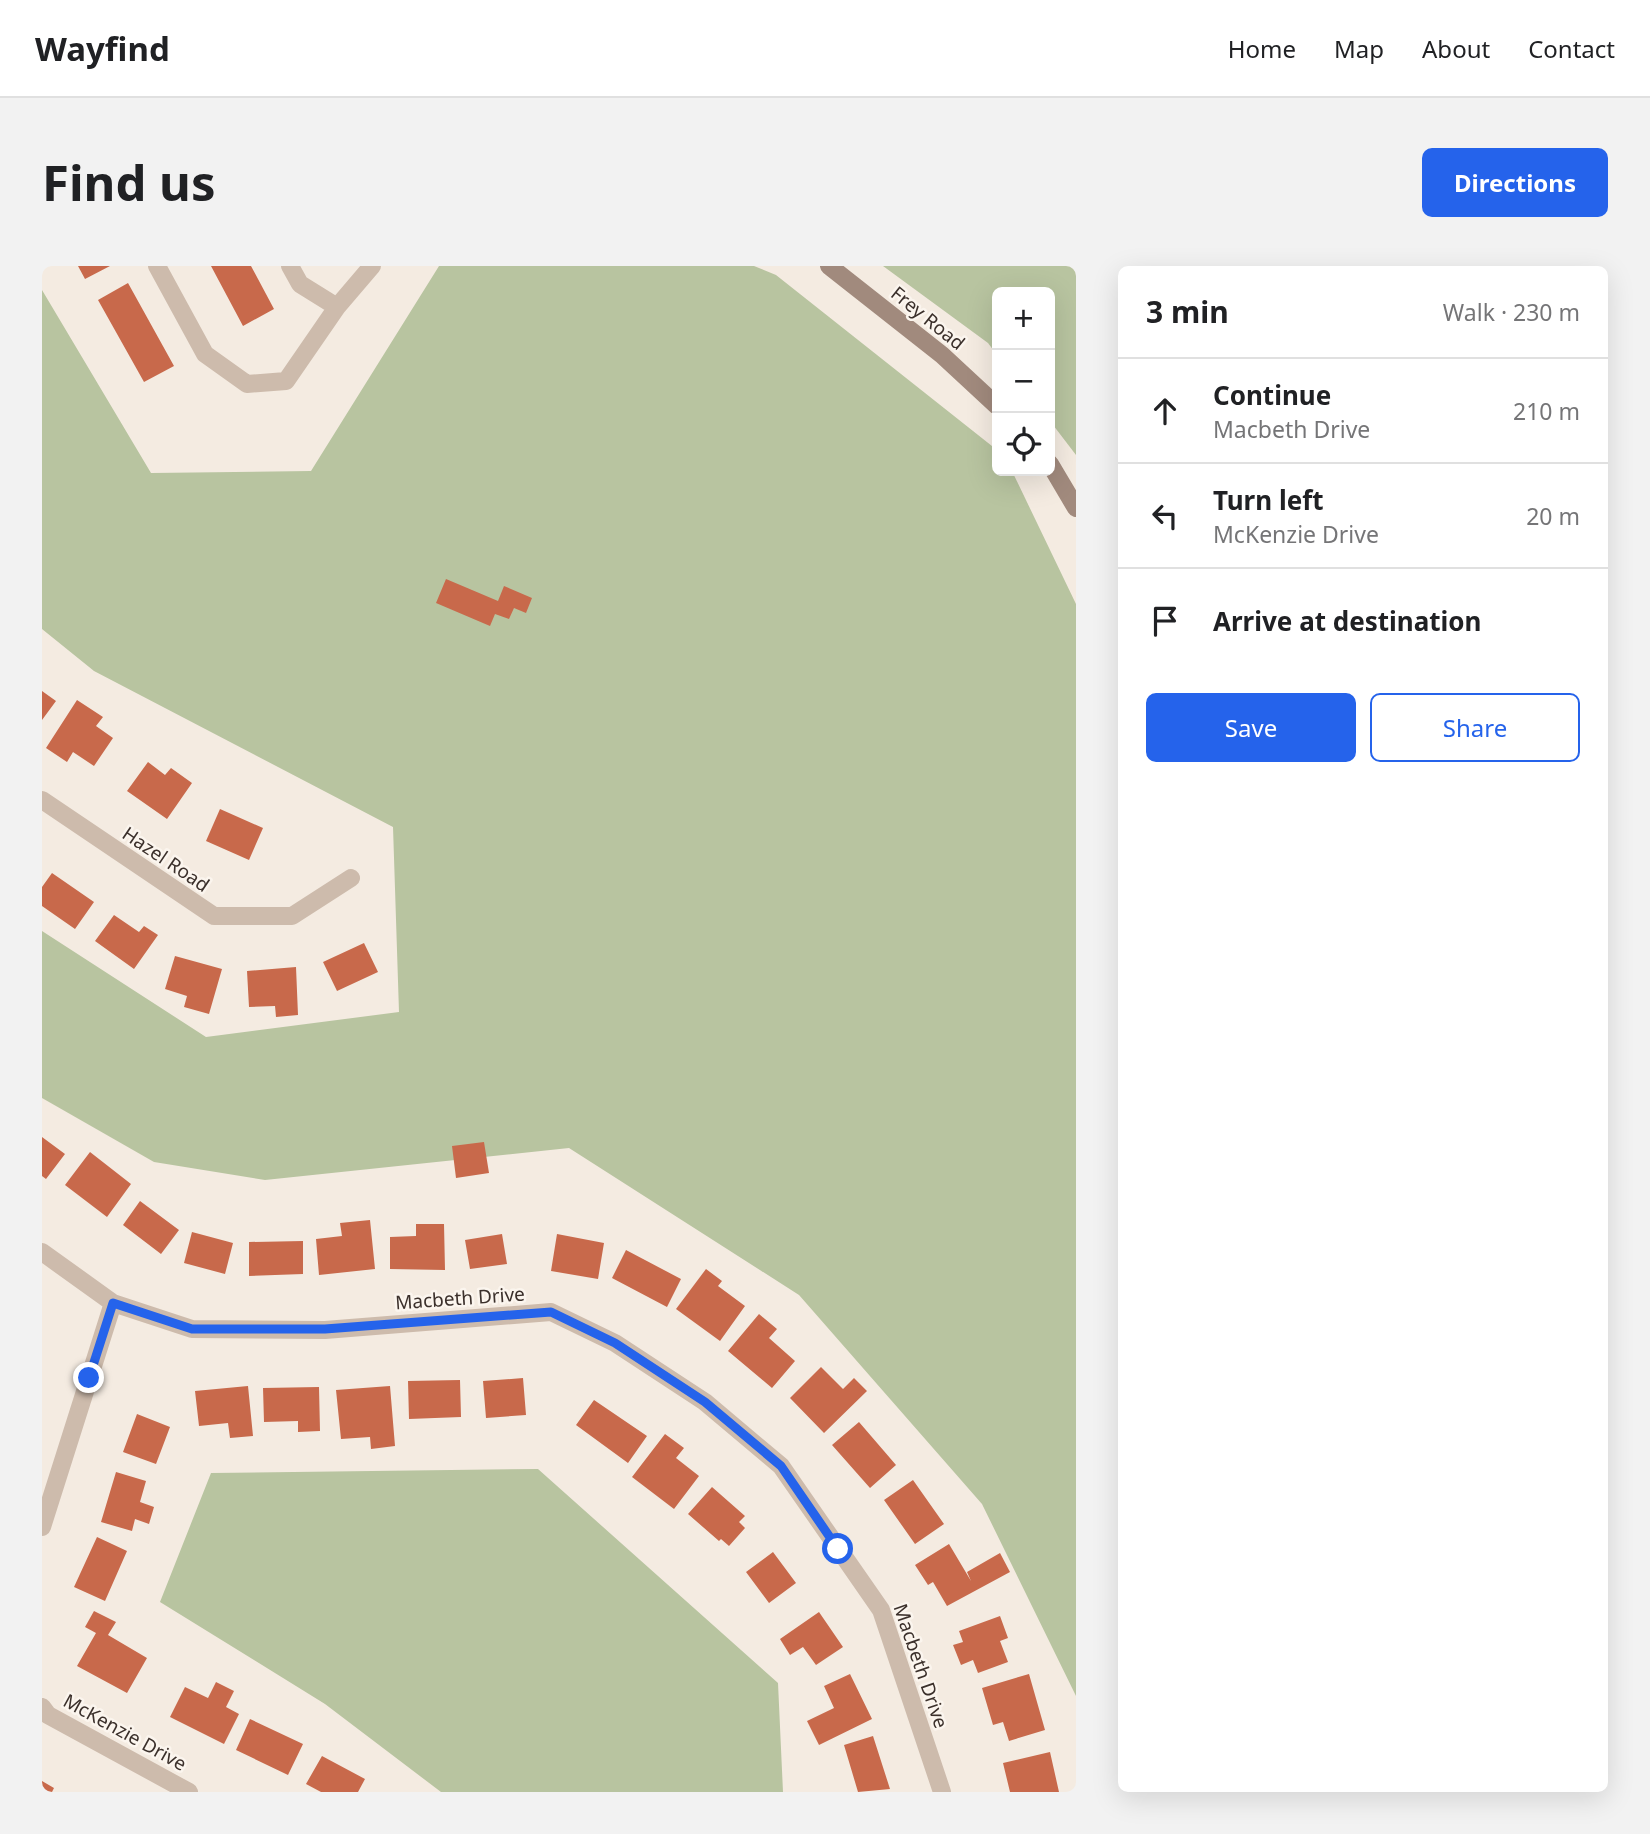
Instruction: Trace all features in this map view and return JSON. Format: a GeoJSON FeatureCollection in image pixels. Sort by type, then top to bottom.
{"type":"FeatureCollection","features":[{"type":"Feature","properties":{"kind":"street"},"geometry":{"type":"LineString","coordinates":[[156,266],[205,354],[247,384],[286,380],[337,307],[372,266]]}},
{"type":"Feature","properties":{"kind":"street"},"geometry":{"type":"LineString","coordinates":[[290,266],[300,284],[337,307]]}},
{"type":"Feature","properties":{"kind":"street","name":"Frey Road"},"geometry":{"type":"LineString","coordinates":[[829,266],[942,355],[992,401]]}},
{"type":"Feature","properties":{"kind":"street"},"geometry":{"type":"LineString","coordinates":[[1055,472],[1076,508]]}},
{"type":"Feature","properties":{"kind":"street","name":"Hazel Road"},"geometry":{"type":"LineString","coordinates":[[42,800],[214,916],[292,916],[351,878]]}},
{"type":"Feature","properties":{"kind":"street","name":"Macbeth Drive"},"geometry":{"type":"LineString","coordinates":[[42,1252],[113,1303],[192,1329],[325,1329],[551,1312],[615,1343],[705,1402],[781,1466],[881,1610],[942,1792]]}},
{"type":"Feature","properties":{"kind":"street"},"geometry":{"type":"LineString","coordinates":[[42,1527],[113,1303]]}},
{"type":"Feature","properties":{"kind":"street","name":"McKenzie Drive"},"geometry":{"type":"LineString","coordinates":[[42,1707],[48,1715],[189,1792]]}},
{"type":"Feature","properties":{"kind":"green space"},"geometry":{"type":"Polygon","coordinates":[[[439,266],[754,266],[776,275],[992,446],[992,476],[1014,476],[1076,604],[1076,1696],[982,1504],[799,1295],[569,1148],[265,1180],[154,1162],[42,1098],[42,931],[206,1037],[399,1012],[393,827],[94,671],[42,629],[42,290],[151,473],[311,471],[439,266]]]}},
{"type":"Feature","properties":{"kind":"green space"},"geometry":{"type":"Polygon","coordinates":[[[883,266],[1076,266],[1076,455],[1055,428],[1055,287],[992,287],[992,348],[883,266]]]}},
{"type":"Feature","properties":{"kind":"green space"},"geometry":{"type":"Polygon","coordinates":[[[538,1469],[778,1683],[783,1792],[441,1792],[325,1704],[160,1602],[211,1473],[538,1469]]]}},
{"type":"Feature","properties":{"kind":"building"},"geometry":{"type":"Polygon","coordinates":[[[78,266],[110,266],[85,279],[78,266]]]}},
{"type":"Feature","properties":{"kind":"building"},"geometry":{"type":"Polygon","coordinates":[[[211,266],[251,266],[274,309],[243,326],[211,266]]]}},
{"type":"Feature","properties":{"kind":"building"},"geometry":{"type":"Polygon","coordinates":[[[128,283],[174,366],[144,382],[98,300],[128,283]]]}},
{"type":"Feature","properties":{"kind":"building"},"geometry":{"type":"Polygon","coordinates":[[[446,579],[498,601],[504,586],[532,598],[526,613],[514,608],[509,619],[495,614],[490,626],[436,603],[446,579]]]}},
{"type":"Feature","properties":{"kind":"building"},"geometry":{"type":"Polygon","coordinates":[[[42,691],[56,701],[42,720],[42,691]]]}},
{"type":"Feature","properties":{"kind":"building"},"geometry":{"type":"Polygon","coordinates":[[[77,700],[103,717],[96,726],[113,738],[94,766],[73,752],[67,762],[46,748],[77,700]]]}},
{"type":"Feature","properties":{"kind":"building"},"geometry":{"type":"Polygon","coordinates":[[[148,762],[165,775],[171,768],[192,783],[167,819],[127,791],[148,762]]]}},
{"type":"Feature","properties":{"kind":"building"},"geometry":{"type":"Polygon","coordinates":[[[220,809],[263,828],[249,860],[206,841],[220,809]]]}},
{"type":"Feature","properties":{"kind":"building"},"geometry":{"type":"Polygon","coordinates":[[[52,873],[94,902],[75,929],[42,906],[42,887],[52,873]]]}},
{"type":"Feature","properties":{"kind":"building"},"geometry":{"type":"Polygon","coordinates":[[[114,915],[139,932],[144,926],[158,935],[134,969],[95,941],[114,915]]]}},
{"type":"Feature","properties":{"kind":"building"},"geometry":{"type":"Polygon","coordinates":[[[364,943],[378,972],[337,991],[323,962],[364,943]]]}},
{"type":"Feature","properties":{"kind":"building"},"geometry":{"type":"Polygon","coordinates":[[[175,956],[222,969],[209,1014],[184,1007],[187,996],[165,989],[175,956]]]}},
{"type":"Feature","properties":{"kind":"building"},"geometry":{"type":"Polygon","coordinates":[[[296,967],[298,1015],[276,1017],[275,1006],[249,1007],[247,971],[296,967]]]}},
{"type":"Feature","properties":{"kind":"building"},"geometry":{"type":"Polygon","coordinates":[[[42,1137],[65,1154],[46,1179],[42,1176],[42,1137]]]}},
{"type":"Feature","properties":{"kind":"building"},"geometry":{"type":"Polygon","coordinates":[[[484,1142],[489,1173],[456,1178],[452,1146],[484,1142]]]}},
{"type":"Feature","properties":{"kind":"building"},"geometry":{"type":"Polygon","coordinates":[[[90,1152],[131,1184],[107,1217],[65,1185],[90,1152]]]}},
{"type":"Feature","properties":{"kind":"building"},"geometry":{"type":"Polygon","coordinates":[[[140,1201],[179,1230],[161,1254],[123,1225],[140,1201]]]}},
{"type":"Feature","properties":{"kind":"building"},"geometry":{"type":"Polygon","coordinates":[[[370,1220],[375,1269],[319,1275],[316,1239],[342,1236],[340,1223],[370,1220]]]}},
{"type":"Feature","properties":{"kind":"building"},"geometry":{"type":"Polygon","coordinates":[[[416,1224],[444,1224],[445,1270],[390,1269],[390,1237],[416,1236],[416,1224]]]}},
{"type":"Feature","properties":{"kind":"building"},"geometry":{"type":"Polygon","coordinates":[[[192,1232],[233,1243],[225,1274],[184,1263],[192,1232]]]}},
{"type":"Feature","properties":{"kind":"building"},"geometry":{"type":"Polygon","coordinates":[[[502,1234],[507,1264],[470,1269],[465,1240],[502,1234]]]}},
{"type":"Feature","properties":{"kind":"building"},"geometry":{"type":"Polygon","coordinates":[[[557,1234],[604,1243],[598,1279],[551,1271],[557,1234]]]}},
{"type":"Feature","properties":{"kind":"building"},"geometry":{"type":"Polygon","coordinates":[[[303,1241],[303,1274],[249,1276],[249,1242],[303,1241]]]}},
{"type":"Feature","properties":{"kind":"building"},"geometry":{"type":"Polygon","coordinates":[[[626,1250],[681,1279],[667,1307],[612,1278],[626,1250]]]}},
{"type":"Feature","properties":{"kind":"building"},"geometry":{"type":"Polygon","coordinates":[[[706,1269],[722,1281],[718,1286],[745,1306],[720,1341],[676,1309],[706,1269]]]}},
{"type":"Feature","properties":{"kind":"building"},"geometry":{"type":"Polygon","coordinates":[[[759,1314],[777,1329],[769,1338],[795,1361],[772,1388],[728,1351],[759,1314]]]}},
{"type":"Feature","properties":{"kind":"building"},"geometry":{"type":"Polygon","coordinates":[[[821,1367],[843,1389],[854,1378],[867,1391],[824,1433],[790,1398],[821,1367]]]}},
{"type":"Feature","properties":{"kind":"building"},"geometry":{"type":"Polygon","coordinates":[[[523,1378],[526,1415],[486,1418],[483,1381],[523,1378]]]}},
{"type":"Feature","properties":{"kind":"building"},"geometry":{"type":"Polygon","coordinates":[[[460,1380],[461,1417],[409,1419],[408,1381],[460,1380]]]}},
{"type":"Feature","properties":{"kind":"building"},"geometry":{"type":"Polygon","coordinates":[[[248,1386],[253,1436],[230,1438],[228,1423],[199,1426],[195,1391],[248,1386]]]}},
{"type":"Feature","properties":{"kind":"building"},"geometry":{"type":"Polygon","coordinates":[[[390,1386],[395,1446],[371,1449],[370,1437],[341,1439],[336,1390],[390,1386]]]}},
{"type":"Feature","properties":{"kind":"building"},"geometry":{"type":"Polygon","coordinates":[[[319,1387],[320,1431],[298,1432],[298,1421],[264,1422],[263,1388],[319,1387]]]}},
{"type":"Feature","properties":{"kind":"building"},"geometry":{"type":"Polygon","coordinates":[[[594,1400],[647,1436],[628,1463],[576,1425],[594,1400]]]}},
{"type":"Feature","properties":{"kind":"building"},"geometry":{"type":"Polygon","coordinates":[[[137,1414],[170,1427],[156,1464],[123,1452],[137,1414]]]}},
{"type":"Feature","properties":{"kind":"building"},"geometry":{"type":"Polygon","coordinates":[[[859,1422],[896,1465],[870,1488],[832,1445],[859,1422]]]}},
{"type":"Feature","properties":{"kind":"building"},"geometry":{"type":"Polygon","coordinates":[[[665,1434],[684,1448],[676,1458],[699,1476],[674,1509],[632,1477],[665,1434]]]}},
{"type":"Feature","properties":{"kind":"building"},"geometry":{"type":"Polygon","coordinates":[[[116,1472],[146,1481],[140,1502],[154,1507],[149,1524],[135,1519],[132,1531],[101,1522],[116,1472]]]}},
{"type":"Feature","properties":{"kind":"building"},"geometry":{"type":"Polygon","coordinates":[[[913,1480],[944,1524],[915,1544],[884,1500],[913,1480]]]}},
{"type":"Feature","properties":{"kind":"building"},"geometry":{"type":"Polygon","coordinates":[[[712,1487],[745,1516],[739,1522],[745,1528],[729,1546],[721,1539],[719,1541],[688,1514],[712,1487]]]}},
{"type":"Feature","properties":{"kind":"building"},"geometry":{"type":"Polygon","coordinates":[[[97,1537],[127,1551],[105,1601],[74,1587],[97,1537]]]}},
{"type":"Feature","properties":{"kind":"building"},"geometry":{"type":"Polygon","coordinates":[[[949,1544],[971,1581],[967,1572],[1000,1553],[1010,1572],[947,1606],[933,1582],[928,1585],[915,1565],[949,1544]]]}},
{"type":"Feature","properties":{"kind":"building"},"geometry":{"type":"Polygon","coordinates":[[[773,1552],[796,1583],[769,1603],[746,1572],[773,1552]]]}},
{"type":"Feature","properties":{"kind":"building"},"geometry":{"type":"Polygon","coordinates":[[[94,1611],[116,1622],[108,1635],[147,1658],[127,1693],[77,1666],[96,1633],[85,1627],[94,1611]]]}},
{"type":"Feature","properties":{"kind":"building"},"geometry":{"type":"Polygon","coordinates":[[[819,1612],[843,1647],[816,1665],[803,1647],[790,1655],[780,1639],[819,1612]]]}},
{"type":"Feature","properties":{"kind":"building"},"geometry":{"type":"Polygon","coordinates":[[[1000,1616],[1008,1638],[1000,1641],[1008,1662],[978,1673],[973,1660],[961,1665],[953,1645],[963,1642],[959,1631],[1000,1616]]]}},
{"type":"Feature","properties":{"kind":"building"},"geometry":{"type":"Polygon","coordinates":[[[850,1674],[872,1719],[819,1745],[807,1721],[834,1708],[824,1686],[850,1674]]]}},
{"type":"Feature","properties":{"kind":"building"},"geometry":{"type":"Polygon","coordinates":[[[1029,1674],[1045,1730],[1009,1741],[1003,1722],[993,1725],[982,1688],[1029,1674]]]}},
{"type":"Feature","properties":{"kind":"building"},"geometry":{"type":"Polygon","coordinates":[[[216,1682],[234,1691],[226,1707],[239,1714],[224,1744],[170,1717],[185,1687],[208,1698],[216,1682]]]}},
{"type":"Feature","properties":{"kind":"building"},"geometry":{"type":"Polygon","coordinates":[[[250,1719],[303,1744],[288,1775],[236,1750],[250,1719]]]}},
{"type":"Feature","properties":{"kind":"building"},"geometry":{"type":"Polygon","coordinates":[[[873,1736],[890,1789],[858,1792],[844,1745],[873,1736]]]}},
{"type":"Feature","properties":{"kind":"building"},"geometry":{"type":"Polygon","coordinates":[[[1050,1752],[1059,1792],[1010,1792],[1003,1763],[1050,1752]]]}},
{"type":"Feature","properties":{"kind":"building"},"geometry":{"type":"Polygon","coordinates":[[[322,1756],[365,1779],[358,1792],[321,1792],[306,1784],[322,1756]]]}},
{"type":"Feature","properties":{"kind":"building"},"geometry":{"type":"Polygon","coordinates":[[[42,1781],[54,1788],[52,1792],[42,1792],[42,1781]]]}},
{"type":"Feature","properties":{"kind":"route"},"geometry":{"type":"LineString","coordinates":[[89,1378],[113,1303],[192,1329],[325,1329],[551,1312],[615,1343],[705,1402],[781,1466],[838,1549]]}}]}
